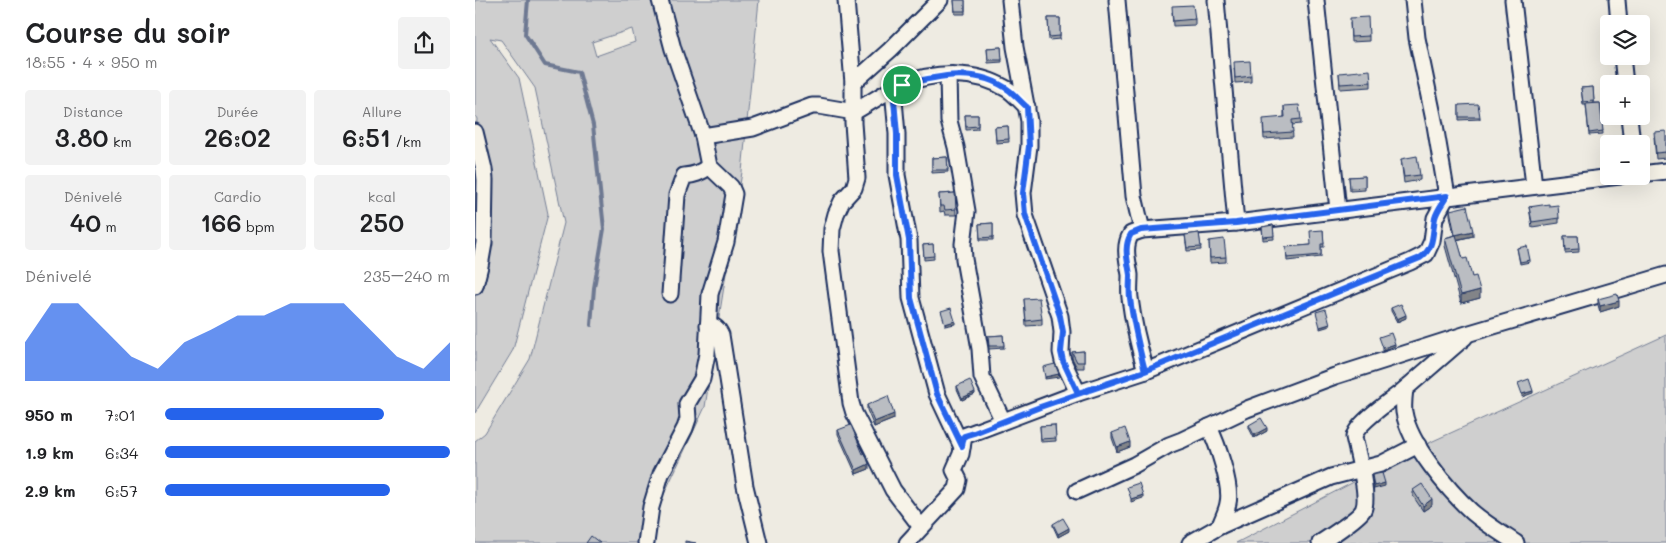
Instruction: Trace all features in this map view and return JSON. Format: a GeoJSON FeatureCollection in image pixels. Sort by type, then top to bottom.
{"type":"FeatureCollection","features":[{"type":"Feature","properties":{"kind":"street"},"geometry":{"type":"LineString","coordinates":[[646,543],[651,507],[661,474],[685,428],[688,419],[687,404],[702,379],[707,354],[710,294],[726,242],[734,194],[731,187],[709,166],[703,136],[673,49],[660,0]]}},
{"type":"Feature","properties":{"kind":"street"},"geometry":{"type":"LineString","coordinates":[[846,0],[855,112],[853,123],[857,178],[854,188],[842,201],[836,214],[831,229],[831,251],[851,402],[854,413],[886,477],[921,527]]}},
{"type":"Feature","properties":{"kind":"street"},"geometry":{"type":"LineString","coordinates":[[853,83],[890,50],[939,0]]}},
{"type":"Feature","properties":{"kind":"street"},"geometry":{"type":"LineString","coordinates":[[1010,0],[1015,47],[1027,107],[1029,146],[1023,193],[1025,214],[1060,316],[1063,332],[1061,352],[1063,361],[1078,393]]}},
{"type":"Feature","properties":{"kind":"street"},"geometry":{"type":"LineString","coordinates":[[1117,0],[1134,196],[1141,230]]}},
{"type":"Feature","properties":{"kind":"street"},"geometry":{"type":"LineString","coordinates":[[1216,0],[1236,223]]}},
{"type":"Feature","properties":{"kind":"street"},"geometry":{"type":"LineString","coordinates":[[1316,0],[1338,210]]}},
{"type":"Feature","properties":{"kind":"street"},"geometry":{"type":"LineString","coordinates":[[907,543],[957,489],[959,480],[954,470],[961,454],[964,436],[967,434],[980,431],[1078,393],[1145,371],[1426,254],[1432,242],[1435,218],[1447,196],[1417,38],[1413,0]]}},
{"type":"Feature","properties":{"kind":"street"},"geometry":{"type":"LineString","coordinates":[[1513,0],[1534,186]]}},
{"type":"Feature","properties":{"kind":"street"},"geometry":{"type":"LineString","coordinates":[[1617,0],[1618,15]]}},
{"type":"Feature","properties":{"kind":"street"},"geometry":{"type":"LineString","coordinates":[[703,136],[753,128],[812,106],[855,112],[902,85],[958,74],[978,76],[996,83],[1009,90],[1027,107]]}},
{"type":"Feature","properties":{"kind":"street"},"geometry":{"type":"LineString","coordinates":[[948,75],[949,121],[956,147],[967,211],[963,259],[980,349],[982,376],[1003,421]]}},
{"type":"Feature","properties":{"kind":"street"},"geometry":{"type":"LineString","coordinates":[[893,89],[897,134],[897,175],[909,240],[911,298],[937,394],[962,446]]}},
{"type":"Feature","properties":{"kind":"street"},"geometry":{"type":"LineString","coordinates":[[475,132],[485,180],[483,243],[475,286]]}},
{"type":"Feature","properties":{"kind":"street"},"geometry":{"type":"LineString","coordinates":[[670,294],[677,195],[684,176],[702,172],[709,166]]}},
{"type":"Feature","properties":{"kind":"street"},"geometry":{"type":"LineString","coordinates":[[1650,173],[1666,171]]}},
{"type":"Feature","properties":{"kind":"street"},"geometry":{"type":"LineString","coordinates":[[1145,371],[1130,297],[1126,241],[1131,234],[1141,230],[1236,223],[1600,178]]}},
{"type":"Feature","properties":{"kind":"street"},"geometry":{"type":"LineString","coordinates":[[1077,491],[1247,409],[1335,376],[1470,333],[1666,275]]}},
{"type":"Feature","properties":{"kind":"street"},"geometry":{"type":"LineString","coordinates":[[708,325],[714,326],[721,335],[745,486],[759,543]]}},
{"type":"Feature","properties":{"kind":"street"},"geometry":{"type":"LineString","coordinates":[[1320,543],[1362,511],[1365,503],[1361,470],[1353,437],[1355,432],[1470,333]]}},
{"type":"Feature","properties":{"kind":"street"},"geometry":{"type":"LineString","coordinates":[[1405,389],[1407,422],[1423,455],[1473,512],[1516,543]]}},
{"type":"Feature","properties":{"kind":"street"},"geometry":{"type":"LineString","coordinates":[[1209,427],[1216,441],[1229,483],[1228,504],[1219,526]]}},
{"type":"Feature","properties":{"kind":"street"},"geometry":{"type":"LineString","coordinates":[[1190,543],[1219,526],[1331,477],[1381,464],[1418,445]]}},
{"type":"Feature","properties":{"kind":"shaded area"},"geometry":{"type":"Polygon","coordinates":[[[475,0],[759,0],[742,172],[705,407],[641,543],[475,543],[475,441],[485,433],[530,359],[564,223],[535,88],[501,40],[490,38],[519,78],[548,214],[513,350],[475,413],[475,148],[477,119],[475,115],[475,0]],[[632,29],[592,42],[596,56],[635,42],[632,29]]]}},
{"type":"Feature","properties":{"kind":"shaded area"},"geometry":{"type":"Polygon","coordinates":[[[1666,335],[1666,543],[1236,543],[1433,441],[1666,335]]]}},
{"type":"Feature","properties":{"kind":"building"},"geometry":{"type":"Polygon","coordinates":[[[954,0],[965,0],[965,11],[955,11],[954,0]]]}},
{"type":"Feature","properties":{"kind":"building"},"geometry":{"type":"Polygon","coordinates":[[[1193,5],[1195,19],[1173,21],[1172,6],[1193,5]]]}},
{"type":"Feature","properties":{"kind":"building"},"geometry":{"type":"Polygon","coordinates":[[[1368,17],[1369,36],[1351,37],[1350,18],[1368,17]]]}},
{"type":"Feature","properties":{"kind":"building"},"geometry":{"type":"Polygon","coordinates":[[[1048,18],[1060,18],[1060,36],[1049,37],[1048,18]]]}},
{"type":"Feature","properties":{"kind":"building"},"geometry":{"type":"Polygon","coordinates":[[[1001,47],[1002,60],[988,60],[987,48],[1001,47]]]}},
{"type":"Feature","properties":{"kind":"building"},"geometry":{"type":"Polygon","coordinates":[[[1250,61],[1251,76],[1235,78],[1234,62],[1250,61]]]}},
{"type":"Feature","properties":{"kind":"building"},"geometry":{"type":"Polygon","coordinates":[[[1370,70],[1371,82],[1340,84],[1339,73],[1370,70]]]}},
{"type":"Feature","properties":{"kind":"building"},"geometry":{"type":"Polygon","coordinates":[[[1593,87],[1594,101],[1583,102],[1581,88],[1593,87]]]}},
{"type":"Feature","properties":{"kind":"building"},"geometry":{"type":"Polygon","coordinates":[[[1600,103],[1600,125],[1602,125],[1603,131],[1589,133],[1586,104],[1600,103]]]}},
{"type":"Feature","properties":{"kind":"building"},"geometry":{"type":"Polygon","coordinates":[[[1478,104],[1480,117],[1459,117],[1459,105],[1478,104]]]}},
{"type":"Feature","properties":{"kind":"building"},"geometry":{"type":"Polygon","coordinates":[[[1299,105],[1301,119],[1292,120],[1293,132],[1264,134],[1263,119],[1285,117],[1284,106],[1299,105]]]}},
{"type":"Feature","properties":{"kind":"building"},"geometry":{"type":"Polygon","coordinates":[[[965,115],[978,115],[978,126],[966,127],[965,115]]]}},
{"type":"Feature","properties":{"kind":"building"},"geometry":{"type":"Polygon","coordinates":[[[1008,126],[1009,139],[996,140],[995,127],[1008,126]]]}},
{"type":"Feature","properties":{"kind":"building"},"geometry":{"type":"Polygon","coordinates":[[[1666,131],[1666,152],[1656,153],[1654,132],[1666,131]]]}},
{"type":"Feature","properties":{"kind":"building"},"geometry":{"type":"Polygon","coordinates":[[[1417,156],[1420,175],[1404,177],[1401,159],[1417,156]]]}},
{"type":"Feature","properties":{"kind":"building"},"geometry":{"type":"Polygon","coordinates":[[[947,157],[948,170],[932,170],[932,158],[947,157]]]}},
{"type":"Feature","properties":{"kind":"building"},"geometry":{"type":"Polygon","coordinates":[[[1365,176],[1365,187],[1350,188],[1349,177],[1365,176]]]}},
{"type":"Feature","properties":{"kind":"building"},"geometry":{"type":"Polygon","coordinates":[[[955,193],[956,209],[945,210],[944,206],[940,206],[939,194],[955,193]]]}},
{"type":"Feature","properties":{"kind":"building"},"geometry":{"type":"Polygon","coordinates":[[[1549,204],[1549,206],[1558,205],[1559,218],[1532,222],[1529,207],[1549,204]]]}},
{"type":"Feature","properties":{"kind":"building"},"geometry":{"type":"Polygon","coordinates":[[[1467,206],[1473,231],[1455,235],[1450,210],[1467,206]]]}},
{"type":"Feature","properties":{"kind":"building"},"geometry":{"type":"Polygon","coordinates":[[[993,223],[993,237],[980,238],[979,224],[993,223]]]}},
{"type":"Feature","properties":{"kind":"building"},"geometry":{"type":"Polygon","coordinates":[[[1273,225],[1274,236],[1263,237],[1262,227],[1273,225]]]}},
{"type":"Feature","properties":{"kind":"building"},"geometry":{"type":"Polygon","coordinates":[[[1323,230],[1324,244],[1321,244],[1321,255],[1287,258],[1286,247],[1311,245],[1310,231],[1323,230]]]}},
{"type":"Feature","properties":{"kind":"building"},"geometry":{"type":"Polygon","coordinates":[[[1199,233],[1201,247],[1187,248],[1185,235],[1199,233]]]}},
{"type":"Feature","properties":{"kind":"building"},"geometry":{"type":"Polygon","coordinates":[[[1456,235],[1463,259],[1467,258],[1472,277],[1476,276],[1480,290],[1461,295],[1445,238],[1456,235]]]}},
{"type":"Feature","properties":{"kind":"building"},"geometry":{"type":"Polygon","coordinates":[[[1564,236],[1578,236],[1579,249],[1565,250],[1564,236]]]}},
{"type":"Feature","properties":{"kind":"building"},"geometry":{"type":"Polygon","coordinates":[[[1224,239],[1226,257],[1210,258],[1209,241],[1224,239]]]}},
{"type":"Feature","properties":{"kind":"building"},"geometry":{"type":"Polygon","coordinates":[[[933,244],[934,256],[924,257],[923,245],[933,244]]]}},
{"type":"Feature","properties":{"kind":"building"},"geometry":{"type":"Polygon","coordinates":[[[1527,246],[1530,260],[1520,262],[1517,248],[1527,246]]]}},
{"type":"Feature","properties":{"kind":"building"},"geometry":{"type":"Polygon","coordinates":[[[1617,294],[1619,301],[1600,306],[1598,299],[1617,294]]]}},
{"type":"Feature","properties":{"kind":"building"},"geometry":{"type":"Polygon","coordinates":[[[1039,298],[1042,319],[1026,321],[1024,299],[1039,298]]]}},
{"type":"Feature","properties":{"kind":"building"},"geometry":{"type":"Polygon","coordinates":[[[1401,304],[1406,315],[1397,319],[1391,308],[1401,304]]]}},
{"type":"Feature","properties":{"kind":"building"},"geometry":{"type":"Polygon","coordinates":[[[951,308],[955,321],[945,324],[941,311],[951,308]]]}},
{"type":"Feature","properties":{"kind":"building"},"geometry":{"type":"Polygon","coordinates":[[[1326,309],[1330,324],[1320,327],[1316,312],[1326,309]]]}},
{"type":"Feature","properties":{"kind":"building"},"geometry":{"type":"Polygon","coordinates":[[[1391,333],[1395,344],[1383,348],[1379,337],[1391,333]]]}},
{"type":"Feature","properties":{"kind":"building"},"geometry":{"type":"Polygon","coordinates":[[[1003,335],[1004,346],[989,346],[988,336],[1003,335]]]}},
{"type":"Feature","properties":{"kind":"building"},"geometry":{"type":"Polygon","coordinates":[[[1084,351],[1084,362],[1077,362],[1072,352],[1084,351]]]}},
{"type":"Feature","properties":{"kind":"building"},"geometry":{"type":"Polygon","coordinates":[[[1055,364],[1059,374],[1045,377],[1043,367],[1055,364]]]}},
{"type":"Feature","properties":{"kind":"building"},"geometry":{"type":"Polygon","coordinates":[[[1529,379],[1533,391],[1522,394],[1518,383],[1529,379]]]}},
{"type":"Feature","properties":{"kind":"building"},"geometry":{"type":"Polygon","coordinates":[[[970,380],[975,392],[962,398],[957,386],[970,380]]]}},
{"type":"Feature","properties":{"kind":"building"},"geometry":{"type":"Polygon","coordinates":[[[888,396],[894,414],[874,422],[867,405],[888,396]]]}},
{"type":"Feature","properties":{"kind":"building"},"geometry":{"type":"Polygon","coordinates":[[[1261,418],[1267,428],[1254,435],[1249,425],[1261,418]]]}},
{"type":"Feature","properties":{"kind":"building"},"geometry":{"type":"Polygon","coordinates":[[[851,425],[869,464],[856,470],[838,430],[851,425]]]}},
{"type":"Feature","properties":{"kind":"building"},"geometry":{"type":"Polygon","coordinates":[[[1055,425],[1056,438],[1041,439],[1040,426],[1055,425]]]}},
{"type":"Feature","properties":{"kind":"building"},"geometry":{"type":"Polygon","coordinates":[[[1125,428],[1130,442],[1117,447],[1112,433],[1125,428]]]}},
{"type":"Feature","properties":{"kind":"building"},"geometry":{"type":"Polygon","coordinates":[[[1382,473],[1385,483],[1374,486],[1372,475],[1382,473]]]}},
{"type":"Feature","properties":{"kind":"building"},"geometry":{"type":"Polygon","coordinates":[[[1139,483],[1143,495],[1131,499],[1127,487],[1139,483]]]}},
{"type":"Feature","properties":{"kind":"building"},"geometry":{"type":"Polygon","coordinates":[[[1422,484],[1432,499],[1423,506],[1413,490],[1422,484]]]}},
{"type":"Feature","properties":{"kind":"building"},"geometry":{"type":"Polygon","coordinates":[[[1063,518],[1069,528],[1058,534],[1053,524],[1063,518]]]}},
{"type":"Feature","properties":{"kind":"building"},"geometry":{"type":"Polygon","coordinates":[[[591,536],[600,543],[586,543],[591,536]]]}},
{"type":"Feature","properties":{"kind":"waterway"},"geometry":{"type":"LineString","coordinates":[[528,0],[525,34],[545,65],[579,72],[593,125],[604,229],[594,288],[591,325]]}},
{"type":"Feature","properties":{"kind":"route"},"geometry":{"type":"LineString","coordinates":[[902,85],[893,89],[897,134],[897,175],[909,240],[911,298],[937,394],[962,446],[964,436],[967,434],[1078,393],[1145,371],[1130,297],[1126,241],[1131,234],[1141,230],[1236,223],[1447,196],[1435,218],[1432,242],[1426,254],[1420,258],[1145,371],[1078,393],[1063,361],[1061,352],[1063,332],[1060,316],[1025,214],[1023,193],[1029,146],[1027,107],[1009,90],[978,76],[958,74],[929,78],[902,85]]}}]}
